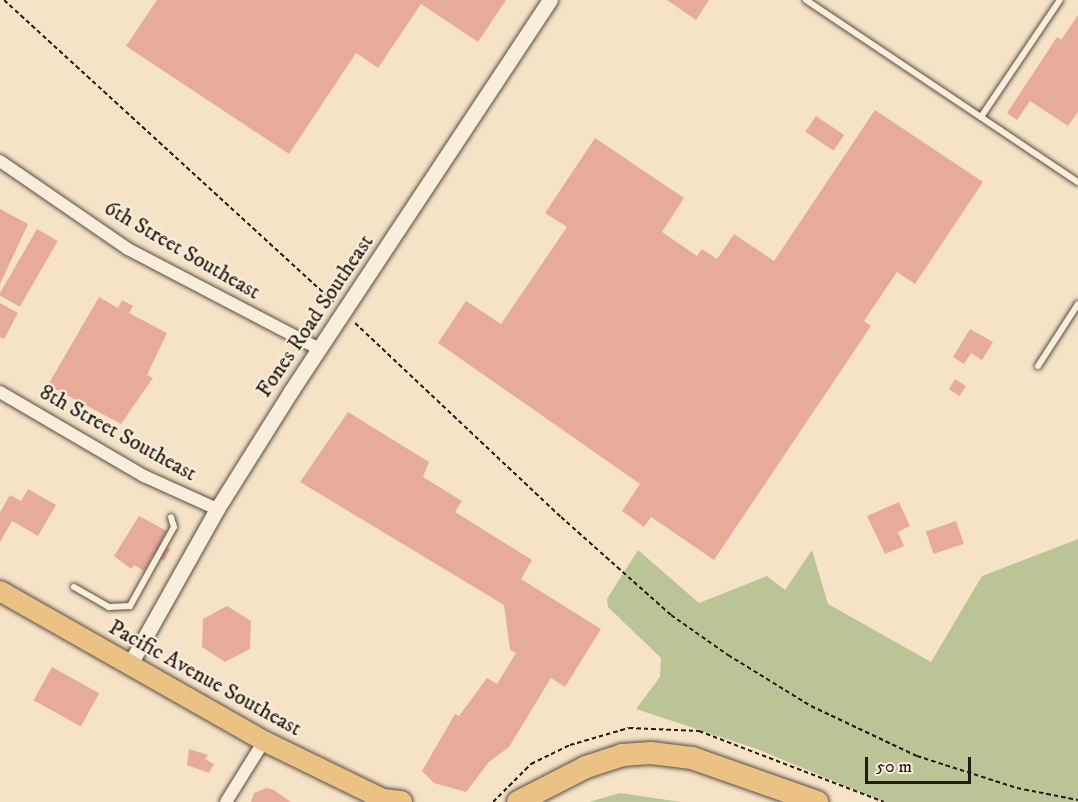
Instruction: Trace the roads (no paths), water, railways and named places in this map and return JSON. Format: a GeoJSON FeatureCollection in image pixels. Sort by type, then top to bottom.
{"type":"FeatureCollection","features":[{"type":"Feature","properties":{"kind":"highway"},"geometry":{"type":"LineString","coordinates":[[518,802],[540,795],[622,755],[651,753],[692,758],[817,802]]}},
{"type":"Feature","properties":{"kind":"main road","name":"Pacific Avenue Southeast"},"geometry":{"type":"LineString","coordinates":[[0,591],[264,741],[391,801]]}},
{"type":"Feature","properties":{"kind":"street","name":"Fones Road Southeast"},"geometry":{"type":"LineString","coordinates":[[130,664],[217,509],[319,349],[550,0]]}},
{"type":"Feature","properties":{"kind":"street","name":"6th Street Southeast"},"geometry":{"type":"LineString","coordinates":[[0,161],[128,249],[319,349]]}},
{"type":"Feature","properties":{"kind":"street","name":"8th Street Southeast"},"geometry":{"type":"LineString","coordinates":[[0,392],[144,476],[217,509]]}},
{"type":"Feature","properties":{"kind":"street"},"geometry":{"type":"LineString","coordinates":[[226,802],[264,741]]}},
{"type":"Feature","properties":{"kind":"lane"},"geometry":{"type":"LineString","coordinates":[[808,0],[1078,182]]}},
{"type":"Feature","properties":{"kind":"lane"},"geometry":{"type":"LineString","coordinates":[[981,117],[1060,0]]}},
{"type":"Feature","properties":{"kind":"lane"},"geometry":{"type":"LineString","coordinates":[[1038,366],[1078,304]]}},
{"type":"Feature","properties":{"kind":"lane"},"geometry":{"type":"LineString","coordinates":[[74,587],[109,607],[130,606],[173,528],[171,517]]}}]}
